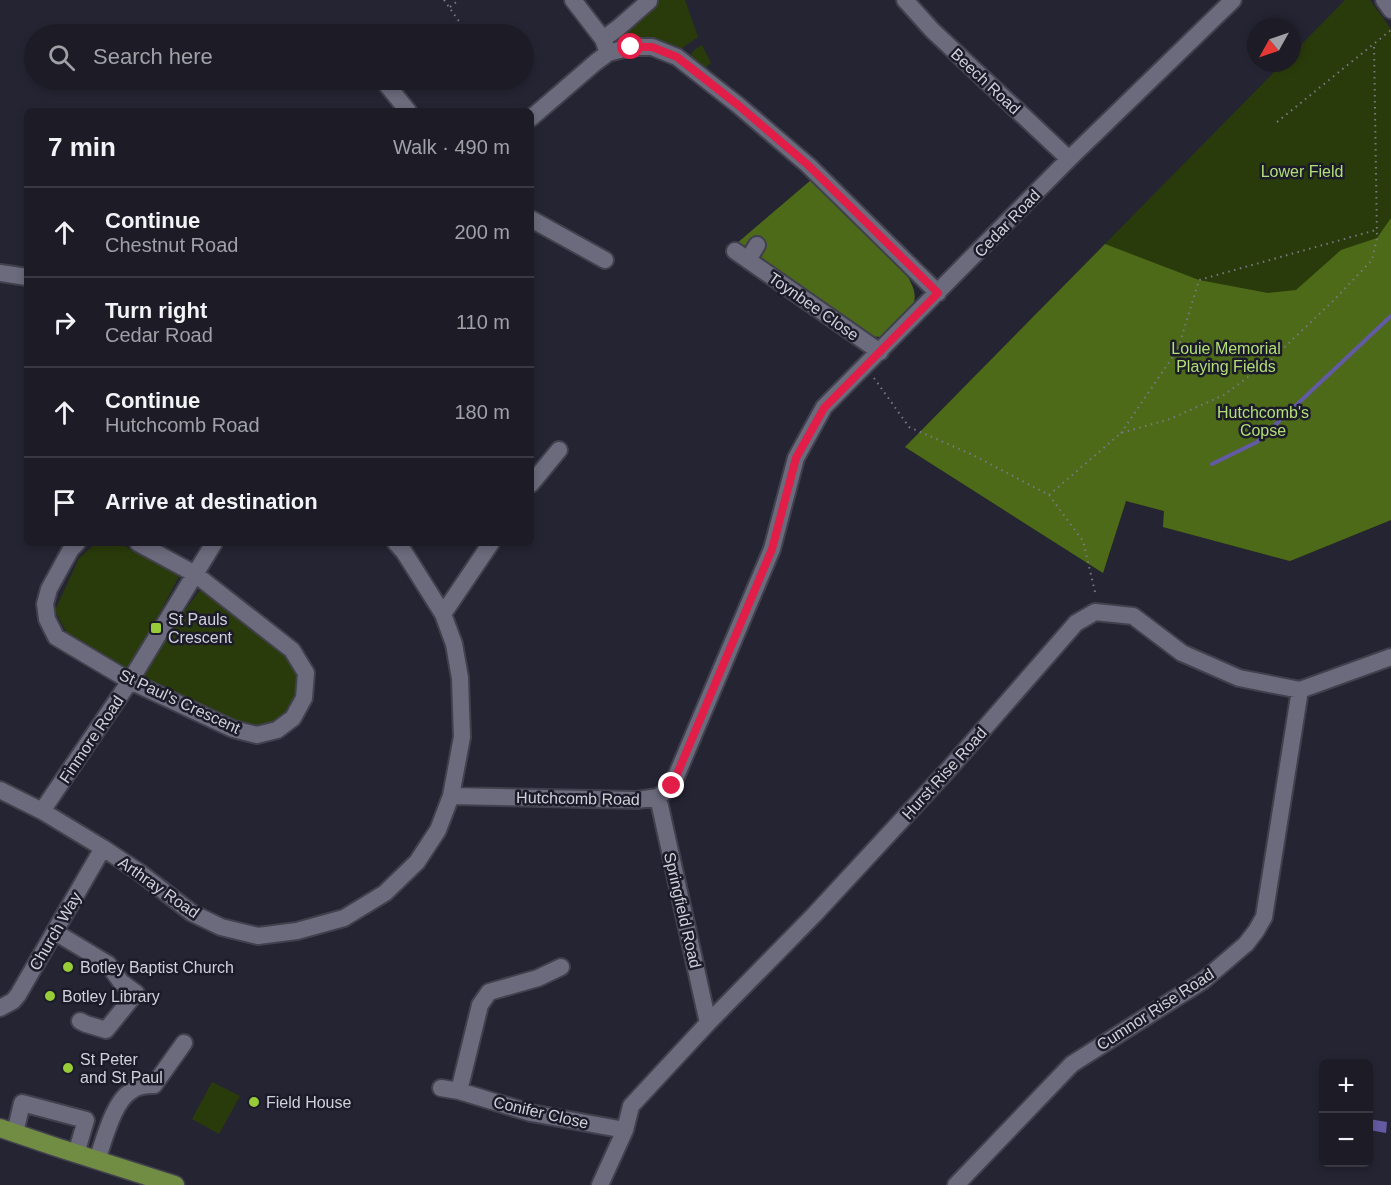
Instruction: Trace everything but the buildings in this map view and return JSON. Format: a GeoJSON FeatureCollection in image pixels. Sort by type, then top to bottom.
{"type":"FeatureCollection","features":[{"type":"Feature","properties":{"kind":"main road"},"geometry":{"type":"LineString","coordinates":[[5,1134],[56,1147],[175,1185]]}},
{"type":"Feature","properties":{"kind":"street"},"geometry":{"type":"LineString","coordinates":[[573,0],[605,46]]}},
{"type":"Feature","properties":{"kind":"street","name":"Beech Road"},"geometry":{"type":"LineString","coordinates":[[905,0],[932,30],[1069,159]]}},
{"type":"Feature","properties":{"kind":"street","name":"Cedar Road"},"geometry":{"type":"LineString","coordinates":[[796,458],[824,408],[1069,159],[1233,0]]}},
{"type":"Feature","properties":{"kind":"street"},"geometry":{"type":"LineString","coordinates":[[1384,0],[1391,10]]}},
{"type":"Feature","properties":{"kind":"street"},"geometry":{"type":"LineString","coordinates":[[534,115],[605,46],[618,28],[649,1]]}},
{"type":"Feature","properties":{"kind":"street"},"geometry":{"type":"LineString","coordinates":[[605,46],[652,47],[677,57],[808,165],[938,293]]}},
{"type":"Feature","properties":{"kind":"street"},"geometry":{"type":"LineString","coordinates":[[391,90],[406,108]]}},
{"type":"Feature","properties":{"kind":"street"},"geometry":{"type":"LineString","coordinates":[[534,221],[604,260]]}},
{"type":"Feature","properties":{"kind":"street","name":"Toynbee Close"},"geometry":{"type":"LineString","coordinates":[[757,245],[742,256],[880,352]]}},
{"type":"Feature","properties":{"kind":"street"},"geometry":{"type":"LineString","coordinates":[[0,273],[24,277]]}},
{"type":"Feature","properties":{"kind":"street"},"geometry":{"type":"LineString","coordinates":[[534,480],[560,450]]}},
{"type":"Feature","properties":{"kind":"street","name":"Hutchcomb Road"},"geometry":{"type":"LineString","coordinates":[[451,796],[638,800],[658,797],[672,786],[772,549],[796,458]]}},
{"type":"Feature","properties":{"kind":"street","name":"St Paul's Crescent"},"geometry":{"type":"LineString","coordinates":[[74,546],[49,589],[45,604],[47,619],[56,637],[130,681],[233,729],[256,735],[277,730],[292,717],[304,698],[306,674],[292,650],[195,574],[144,546]]}},
{"type":"Feature","properties":{"kind":"street","name":"Finmore Road"},"geometry":{"type":"LineString","coordinates":[[42,811],[130,681],[212,546]]}},
{"type":"Feature","properties":{"kind":"street","name":"Arthray Road"},"geometry":{"type":"LineString","coordinates":[[0,790],[42,811],[103,848],[139,872],[192,913],[220,927],[258,936],[297,931],[344,918],[385,893],[417,862],[438,830],[451,796],[462,737],[460,678],[454,644],[443,614],[399,546]]}},
{"type":"Feature","properties":{"kind":"street"},"geometry":{"type":"LineString","coordinates":[[443,614],[489,546]]}},
{"type":"Feature","properties":{"kind":"street"},"geometry":{"type":"LineString","coordinates":[[1095,612],[1133,616],[1182,653],[1239,678],[1300,690],[1391,657]]}},
{"type":"Feature","properties":{"kind":"street","name":"Hurst Rise Road"},"geometry":{"type":"LineString","coordinates":[[600,1185],[625,1130],[631,1106],[708,1023],[814,915],[948,770],[1076,623],[1095,612]]}},
{"type":"Feature","properties":{"kind":"street","name":"Cumnor Rise Road"},"geometry":{"type":"LineString","coordinates":[[956,1185],[1072,1064],[1204,980],[1246,944],[1256,931],[1264,917],[1300,690]]}},
{"type":"Feature","properties":{"kind":"street","name":"Springfield Road"},"geometry":{"type":"LineString","coordinates":[[658,797],[708,1023]]}},
{"type":"Feature","properties":{"kind":"street","name":"Church Way"},"geometry":{"type":"LineString","coordinates":[[0,1008],[13,1001],[18,995],[103,848]]}},
{"type":"Feature","properties":{"kind":"street"},"geometry":{"type":"LineString","coordinates":[[55,932],[108,964],[121,982],[136,993],[106,1030],[80,1021]]}},
{"type":"Feature","properties":{"kind":"street"},"geometry":{"type":"LineString","coordinates":[[459,1091],[480,1005],[489,992],[538,978],[561,967]]}},
{"type":"Feature","properties":{"kind":"street"},"geometry":{"type":"LineString","coordinates":[[98,1160],[116,1107],[130,1091],[145,1085],[154,1085],[184,1043]]}},
{"type":"Feature","properties":{"kind":"street","name":"Conifer Close"},"geometry":{"type":"LineString","coordinates":[[441,1088],[459,1091],[531,1113],[625,1130]]}},
{"type":"Feature","properties":{"kind":"street"},"geometry":{"type":"LineString","coordinates":[[5,1134],[22,1103],[86,1120],[76,1154]]}},
{"type":"Feature","properties":{"kind":"path"},"geometry":{"type":"LineString","coordinates":[[444,0],[461,24]]}},
{"type":"Feature","properties":{"kind":"path"},"geometry":{"type":"LineString","coordinates":[[450,7],[459,0]]}},
{"type":"Feature","properties":{"kind":"path"},"geometry":{"type":"LineString","coordinates":[[1277,122],[1391,30]]}},
{"type":"Feature","properties":{"kind":"path"},"geometry":{"type":"LineString","coordinates":[[1121,433],[1170,419],[1224,395],[1272,359],[1334,301],[1372,260],[1377,238],[1374,44]]}},
{"type":"Feature","properties":{"kind":"path"},"geometry":{"type":"LineString","coordinates":[[1049,495],[1121,433],[1178,349],[1200,280],[1377,230]]}},
{"type":"Feature","properties":{"kind":"path"},"geometry":{"type":"LineString","coordinates":[[866,366],[909,427],[973,454],[1049,495],[1083,541],[1096,593],[1095,612]]}},
{"type":"Feature","properties":{"kind":"green space"},"geometry":{"type":"Polygon","coordinates":[[[652,0],[685,0],[698,37],[679,50],[625,43],[620,38],[637,22],[652,0]]]}},
{"type":"Feature","properties":{"kind":"green space","name":"Hutchcomb's Copse"},"geometry":{"type":"Polygon","coordinates":[[[1345,0],[1370,0],[1391,29],[1391,520],[1290,561],[1163,527],[1164,511],[1126,501],[1103,573],[905,447],[1274,72],[1301,72],[1301,45],[1345,0]]]}},
{"type":"Feature","properties":{"kind":"green space"},"geometry":{"type":"Polygon","coordinates":[[[702,45],[711,63],[703,70],[691,61],[693,51],[702,45]]]}},
{"type":"Feature","properties":{"kind":"green space"},"geometry":{"type":"Polygon","coordinates":[[[811,180],[908,277],[915,299],[910,312],[882,337],[865,336],[761,259],[765,246],[755,239],[742,247],[736,244],[811,180]]]}},
{"type":"Feature","properties":{"kind":"green space","name":"Hutchcomb's Copse"},"geometry":{"type":"Polygon","coordinates":[[[1391,218],[1391,520],[1290,561],[1163,527],[1164,511],[1126,501],[1103,573],[905,447],[1105,244],[1199,280],[1268,293],[1296,290],[1341,250],[1377,238],[1391,218]]]}},
{"type":"Feature","properties":{"kind":"green space"},"geometry":{"type":"Polygon","coordinates":[[[93,546],[124,546],[182,571],[129,670],[70,640],[55,610],[79,558],[93,546]]]}},
{"type":"Feature","properties":{"kind":"green space"},"geometry":{"type":"Polygon","coordinates":[[[202,587],[292,653],[301,690],[289,717],[261,732],[143,678],[167,635],[202,587]]]}},
{"type":"Feature","properties":{"kind":"green space"},"geometry":{"type":"Polygon","coordinates":[[[212,1082],[240,1096],[219,1134],[192,1119],[212,1082]]]}},
{"type":"Feature","properties":{"kind":"shaded area"},"geometry":{"type":"Polygon","coordinates":[[[1373,1120],[1387,1122],[1386,1133],[1373,1131],[1373,1120]]]}},
{"type":"Feature","properties":{"kind":"waterway"},"geometry":{"type":"LineString","coordinates":[[1212,464],[1257,442],[1391,316]]}},
{"type":"Feature","properties":{"kind":"place","name":"St Pauls Crescent"},"geometry":{"type":"Point","coordinates":[156,628]}},
{"type":"Feature","properties":{"kind":"place","name":"Botley Baptist Church"},"geometry":{"type":"Point","coordinates":[68,967]}},
{"type":"Feature","properties":{"kind":"place","name":"Botley Library"},"geometry":{"type":"Point","coordinates":[50,996]}},
{"type":"Feature","properties":{"kind":"place","name":"St Peter and St Paul"},"geometry":{"type":"Point","coordinates":[68,1068]}},
{"type":"Feature","properties":{"kind":"place","name":"Field House"},"geometry":{"type":"Point","coordinates":[254,1102]}},
{"type":"Feature","properties":{"kind":"route"},"geometry":{"type":"LineString","coordinates":[[631,47],[652,47],[677,57],[738,105],[808,165],[938,293],[824,408],[796,458],[772,549],[672,786]]}},
{"type":"Feature","properties":{"kind":"park label","name":"Lower Field"},"geometry":{"type":"Point","coordinates":[1302,171]}},
{"type":"Feature","properties":{"kind":"park label","name":"Louie Memorial Playing Fields"},"geometry":{"type":"Point","coordinates":[1226,357]}}]}
